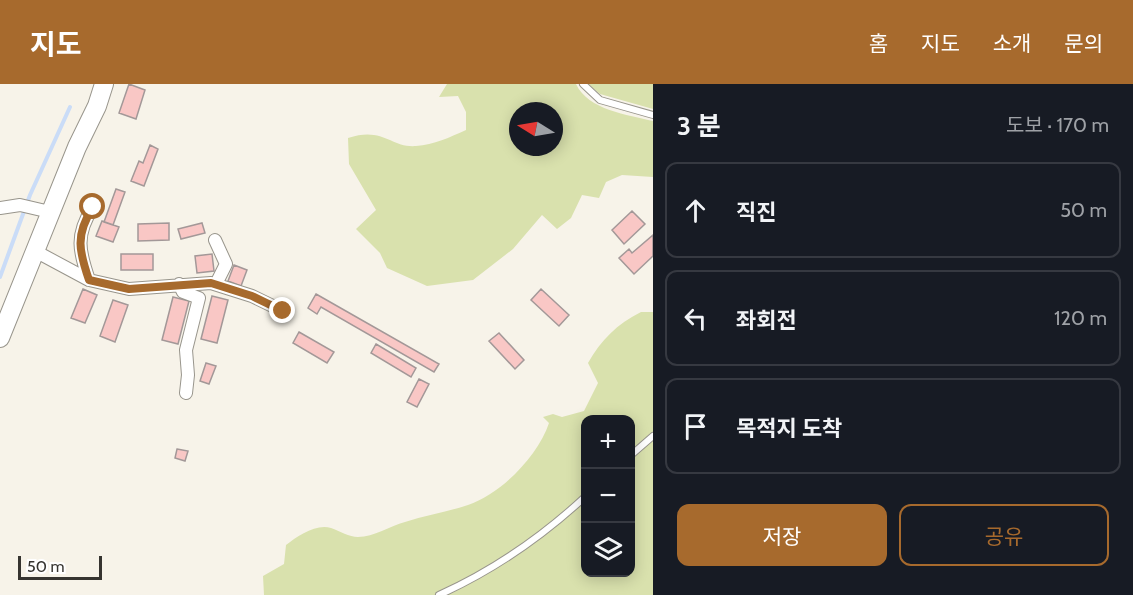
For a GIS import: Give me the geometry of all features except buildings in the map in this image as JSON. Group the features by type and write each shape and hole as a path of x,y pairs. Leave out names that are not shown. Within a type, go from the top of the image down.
{"main road":[{"path":"0,338 50,212 97,106 104,84"}],"street":[{"path":"0,208 20,205 50,212"},
{"path":"89,280 82,258 80,234 93,207"},
{"path":"215,240 226,264 216,284"},
{"path":"35,251 89,280 129,289 178,284 216,284 252,296 283,311"},
{"path":"178,284 183,292 200,298 186,350 188,375 186,393"}],"lane":[{"path":"583,84 600,100 653,115"},
{"path":"635,452 653,436"},
{"path":"439,595 465,583 561,518 581,500"}],"green space":[{"path":"447,84 576,84 582,93 599,106 621,114 653,121 653,177 622,175 606,182 599,198 582,195 571,218 557,229 542,215 513,249 473,280 427,286 387,268 380,253 356,229 376,210 349,164 348,138 370,134 407,146 416,146 448,138 466,130 466,112 458,96 439,97"},
{"path":"588,84 653,84 653,109 600,94"},
{"path":"641,312 653,312 653,595 264,595 263,576 284,564 286,545 307,531 325,527 351,536 364,537 399,524 468,505 481,500 505,483 527,461 544,436 549,423 543,417 553,414 562,417 584,411 598,383 588,363 610,333"}],"waterway":[{"path":"0,277 30,195 70,107"}],"route":[{"path":"93,207 85,219 80,234 82,258 89,280 129,289 197,282 211,283 252,296 283,311"}]}
